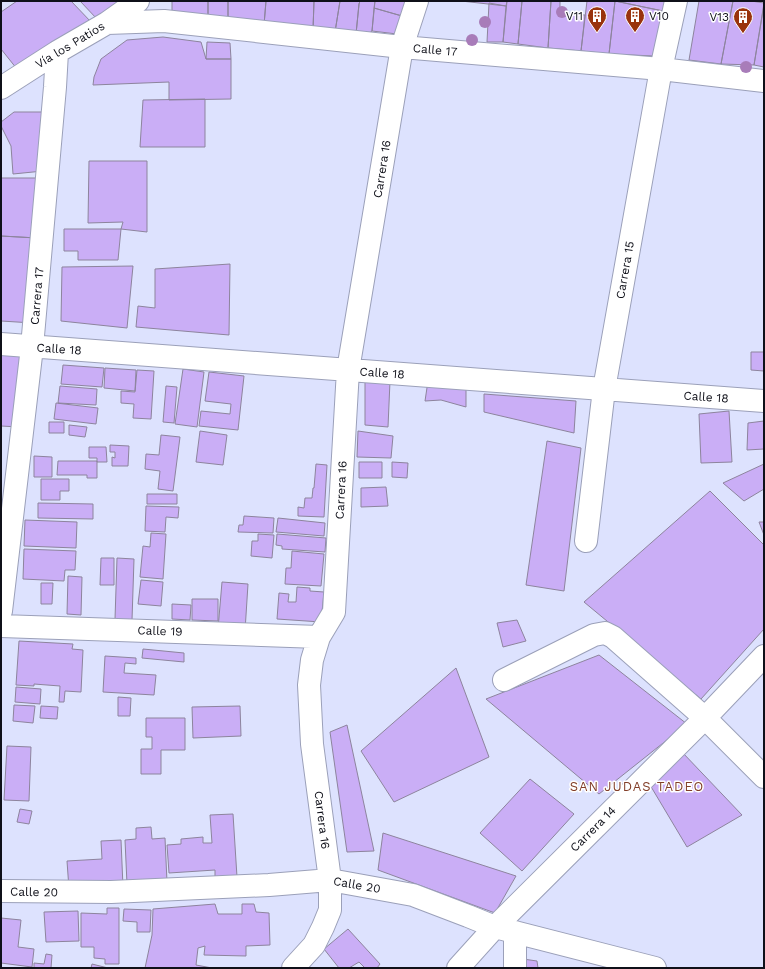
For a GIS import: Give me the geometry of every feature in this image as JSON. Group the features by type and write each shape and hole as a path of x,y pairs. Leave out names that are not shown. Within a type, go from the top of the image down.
{"street":[{"name":"Vía los Patios","path":"1,88 106,23 138,1"},
{"name":"Carrera 16","path":"293,968 314,945 330,910 330,880 312,744 309,684 312,660 319,637 334,612 348,370 402,47 417,1"},
{"name":"Carrera 15","path":"586,541 604,389 661,69 676,1"},
{"name":"Calle 17","path":"106,23 164,21 402,47 661,69 764,81"},
{"name":"Carrera 17","path":"1,611 32,347 57,52"},
{"name":"Calle 18","path":"1,344 764,401"},
{"name":"Calle 19","path":"1,626 319,637"},
{"path":"504,680 594,635 605,633 613,637 705,718 764,777"},
{"name":"Carrera 14","path":"458,968 505,930 764,656"},
{"name":"Calle 20","path":"1,891 111,892 268,885 330,880 413,895 505,930 655,968"},
{"path":"505,930 515,968"}],"building":[{"path":"17,1 71,1 92,23 17,69 1,49 1,12"},
{"path":"80,1 122,1 97,19"},
{"path":"172,1 208,1 208,20 172,11"},
{"path":"208,1 228,1 228,21 208,20"},
{"path":"228,1 266,1 264,25 228,21"},
{"path":"266,1 314,1 313,30 264,25"},
{"path":"314,1 340,1 335,32 313,30"},
{"path":"340,1 360,1 356,34 335,32"},
{"path":"360,1 375,1 372,31 367,35 356,34"},
{"path":"375,1 407,1 402,16 374,8"},
{"path":"461,1 507,1 506,6"},
{"path":"507,1 522,1 518,44 503,42"},
{"path":"522,1 551,1 548,48 518,44"},
{"path":"551,1 560,1 560,14 585,15 581,51 548,48"},
{"name":"V11","path":"587,1 615,1 609,54 581,51"},
{"path":"615,1 666,1 663,11"},
{"name":"V10","path":"615,1 663,11 654,56 609,54"},
{"path":"699,1 733,1 721,64 689,60"},
{"name":"V13","path":"733,1 764,3 754,65 721,64"},
{"path":"489,3 506,6 503,42 487,42"},
{"path":"764,5 764,67 754,65"},
{"path":"374,8 402,16 397,34 372,31"},
{"path":"163,37 201,42 206,59 231,59 231,99 169,100 169,82 93,85 94,77 101,59 127,40"},
{"path":"207,42 230,43 231,59 206,59"},
{"path":"205,99 205,147 140,147 143,100"},
{"path":"14,112 43,112 43,171 13,174 11,146 1,126 1,122"},
{"path":"89,161 147,161 147,232 121,229 123,222 88,223"},
{"path":"1,178 42,178 37,238 1,236"},
{"path":"64,229 121,229 118,260 78,260 78,251 64,251"},
{"path":"1,236 37,238 33,323 1,321"},
{"path":"230,264 229,335 136,327 138,306 155,308 155,269"},
{"path":"133,266 127,328 61,321 62,267"},
{"path":"1,350 24,352 19,427 1,426"},
{"path":"751,352 764,352 764,371 751,370"},
{"path":"63,365 104,368 102,387 61,384"},
{"path":"105,368 136,370 135,391 104,388"},
{"path":"183,369 204,372 197,427 175,424"},
{"path":"137,370 154,371 151,419 133,418 134,404 121,403 121,391 135,392"},
{"path":"209,372 244,376 238,430 199,426 201,411 230,414 231,404 205,401"},
{"path":"365,378 390,381 388,427 365,425"},
{"path":"428,381 466,386 466,407 441,400 425,401"},
{"path":"60,386 97,389 96,405 58,403"},
{"path":"166,386 177,387 174,423 163,422"},
{"path":"484,394 576,401 574,433 484,412"},
{"path":"56,403 98,408 96,424 54,419"},
{"path":"729,411 732,462 701,463 699,414"},
{"path":"764,421 764,449 747,450 748,423"},
{"path":"49,422 64,422 64,433 49,433"},
{"path":"69,425 87,427 85,437 69,435"},
{"path":"200,431 227,435 223,465 196,462"},
{"path":"358,431 393,436 391,458 357,457"},
{"path":"161,435 180,437 173,491 158,489 160,471 145,469 146,454 159,455"},
{"path":"547,441 581,448 564,591 526,585"},
{"path":"110,445 129,446 128,466 112,466 112,457 115,458 115,452 110,452"},
{"path":"89,447 106,447 107,462 97,462 97,458 89,458"},
{"path":"34,456 52,457 52,477 34,477"},
{"path":"58,461 97,461 97,478 87,478 87,475 57,475"},
{"path":"359,462 382,462 382,478 359,478"},
{"path":"392,462 408,463 407,478 392,477"},
{"path":"316,464 327,465 324,517 298,516 298,507 304,508 305,498 312,498"},
{"path":"764,464 764,489 744,501 723,483"},
{"path":"41,479 69,479 69,491 60,491 60,500 41,500"},
{"path":"386,487 388,506 361,507 361,488"},
{"path":"710,491 764,545 764,629 701,699 584,602"},
{"path":"147,494 177,494 177,504 147,504"},
{"path":"38,503 93,504 93,519 38,518"},
{"path":"146,506 179,507 178,518 166,517 165,532 145,531"},
{"path":"244,516 274,518 273,533 238,532 239,525 243,525"},
{"path":"278,518 325,523 324,536 276,532"},
{"path":"25,520 77,522 76,548 24,546"},
{"path":"759,522 764,522 764,535"},
{"path":"151,533 166,534 163,579 140,577 143,546 150,547"},
{"path":"258,534 274,535 272,558 251,556 252,541 258,541"},
{"path":"277,534 326,538 325,552 282,549 282,546 276,545"},
{"path":"24,549 76,551 75,570 65,570 64,581 23,579"},
{"path":"292,551 324,554 321,586 285,584 286,568 291,568"},
{"path":"101,558 114,558 114,585 100,585"},
{"path":"117,558 134,559 132,620 115,619"},
{"path":"68,576 82,577 81,615 67,614"},
{"path":"141,580 163,582 161,606 138,604"},
{"path":"222,582 248,584 245,631 218,629"},
{"path":"41,583 53,583 52,604 41,604"},
{"path":"297,587 310,588 310,591 324,592 321,622 277,619 279,593 289,594 288,602 296,602"},
{"path":"192,599 218,599 218,621 192,620"},
{"path":"172,604 191,605 190,620 172,619"},
{"path":"517,620 526,641 503,647 497,623"},
{"path":"19,641 73,644 72,649 83,650 81,692 65,691 64,702 59,702 60,686 34,684 34,686 16,685"},
{"path":"143,649 184,653 184,662 142,658"},
{"path":"599,655 687,724 599,794 486,699"},
{"path":"105,656 136,658 136,664 125,663 124,673 156,675 154,695 103,692"},
{"path":"456,668 489,757 394,802 361,751"},
{"path":"16,687 41,689 40,704 15,702"},
{"path":"118,697 131,698 130,716 118,716"},
{"path":"14,705 35,706 33,723 13,721"},
{"path":"41,706 58,707 57,719 40,718"},
{"path":"240,706 241,736 193,738 192,707"},
{"path":"146,718 185,718 185,750 161,750 161,774 141,774 141,749 152,749 152,737 146,737"},
{"path":"347,725 374,851 347,852 330,732"},
{"path":"7,746 31,747 29,801 4,800"},
{"path":"682,752 742,815 687,847 650,785"},
{"path":"530,779 574,814 522,871 480,833"},
{"path":"20,809 32,811 29,824 17,822"},
{"path":"233,814 237,877 215,878 215,870 169,873 167,845 181,844 181,839 203,837 203,843 212,843 210,815"},
{"path":"151,827 152,839 165,838 167,882 127,884 125,840 136,839 136,828"},
{"path":"383,833 516,876 495,913 378,870"},
{"path":"121,840 123,887 69,889 67,861 102,859 101,841"},
{"path":"215,904 218,914 242,914 242,904 254,904 256,912 269,913 270,945 246,946 246,956 204,955 205,946 198,948 196,965 212,968 145,968 152,935 153,909"},
{"path":"107,908 119,908 119,964 105,964 105,959 94,958 94,947 81,947 81,913 107,914"},
{"path":"124,909 151,910 150,932 137,932 137,922 123,921"},
{"path":"78,911 79,941 46,942 44,912"},
{"path":"1,918 21,920 18,947 34,949 32,967 1,963"},
{"path":"348,929 380,964 377,968 365,968 359,962 349,968 339,968 324,949"},
{"path":"46,954 52,955 51,968 34,968 34,963 44,964"},
{"path":"523,959 537,961 538,968 523,968"},
{"path":"92,964 108,968 91,968"}],"place":[{"name":"V11","path":"597,33"},
{"name":"V10","path":"635,33"},
{"name":"V13","path":"743,34"}],"district":[{"name":"SAN JUDAS TADEO","path":"637,786"}]}
